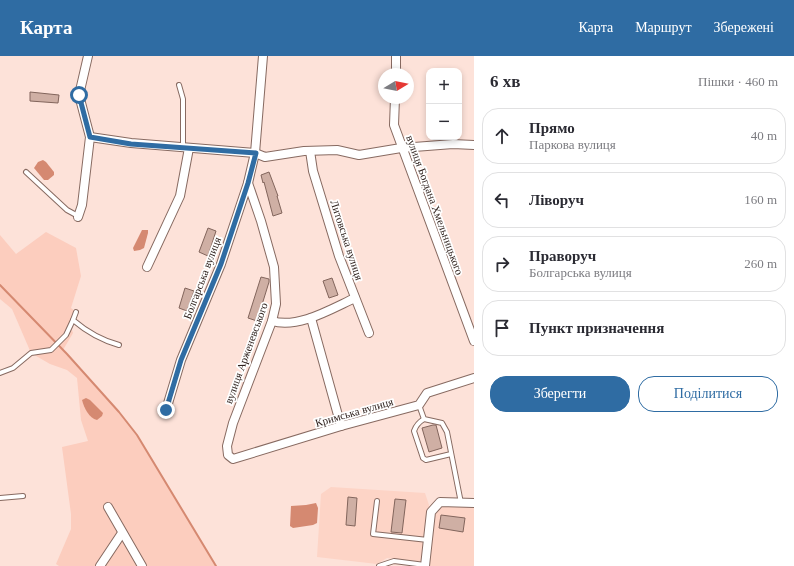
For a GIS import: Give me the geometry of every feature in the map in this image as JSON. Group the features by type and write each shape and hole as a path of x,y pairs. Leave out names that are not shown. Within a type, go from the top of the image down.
{"street":[{"path":"78,216 82,205 90,137 79,95 88,56"},
{"name":"Болгарська вулиця","path":"166,410 181,360 221,264 248,183 256,153 263,56"},
{"path":"396,56 396,68"},
{"name":"вулиця Богдана Хмельницького","path":"395,104 394,124 401,148 474,341"},
{"path":"90,137 131,144 256,153 265,157 310,151 337,150 359,155 401,148 474,144"},
{"path":"147,267 180,196 186,148"},
{"name":"Литовська вулиця","path":"310,151 313,171 339,256 369,333"},
{"name":"вулиця Арженевського","path":"233,459 228,455 227,446 233,423 272,321 276,304 274,267 248,183"},
{"path":"272,321 280,324 311,318 355,298"},
{"path":"311,318 341,426"},
{"path":"419,405 426,393 474,378"},
{"name":"Кримська вулиця","path":"233,459 341,426 419,405"},
{"path":"425,566 431,512 440,502 474,503"},
{"path":"108,507 142,566"},
{"path":"100,566 122,533"}],"lane":[{"path":"179,85 183,99 186,148"},
{"path":"26,172 67,210 78,216"},
{"path":"0,373 13,368 31,353 51,350 66,335 76,312"},
{"path":"73,320 92,334 105,341 118,345"},
{"path":"419,405 424,419"},
{"path":"424,419 442,423 446,432 461,503"},
{"path":"424,419 416,426 414,431 423,458 426,460 451,454"},
{"path":"0,498 23,496"},
{"path":"377,501 373,534 428,540"},
{"path":"379,566 394,562 425,566"}],"shaded area":[{"path":"43,160 54,172 54,175 48,180 44,180 34,168 38,162"},
{"path":"142,230 148,230 144,248 134,251 133,248"},
{"path":"46,232 76,248 81,276 71,308 76,312 71,327 73,333 63,350 119,412 137,435 216,566 59,566 56,564 71,529 71,514 62,447 88,441 81,420 77,378 67,370 50,364 31,353 12,309 0,299 0,235 16,254"},
{"path":"86,398 103,413 97,420 89,415 86,409 82,400"},
{"path":"331,487 425,493 431,511 440,502 474,503 474,566 425,566 425,562 387,558 377,564 317,557 321,494"},
{"path":"316,503 318,508 317,523 293,528 290,526 291,506"}],"building":[{"path":"30,92 59,95 58,103 30,101"},
{"path":"269,172 278,196 282,213 273,216 261,175"},
{"path":"208,228 216,231 208,256 199,252"},
{"path":"261,277 269,279 269,282 257,321 248,318"},
{"path":"332,278 338,295 329,298 323,281"},
{"path":"185,288 194,291 187,311 179,308"},
{"path":"436,425 442,448 429,452 422,428"},
{"path":"348,497 357,498 355,526 346,525"},
{"path":"395,499 406,500 402,533 391,532"},
{"path":"441,515 465,518 463,532 439,528"}],"waterway":[{"path":"0,285 67,354 119,412 137,435 216,566"}],"route":[{"path":"79,95 90,137 131,144 256,153 248,183 221,264 181,360 166,410"}]}
